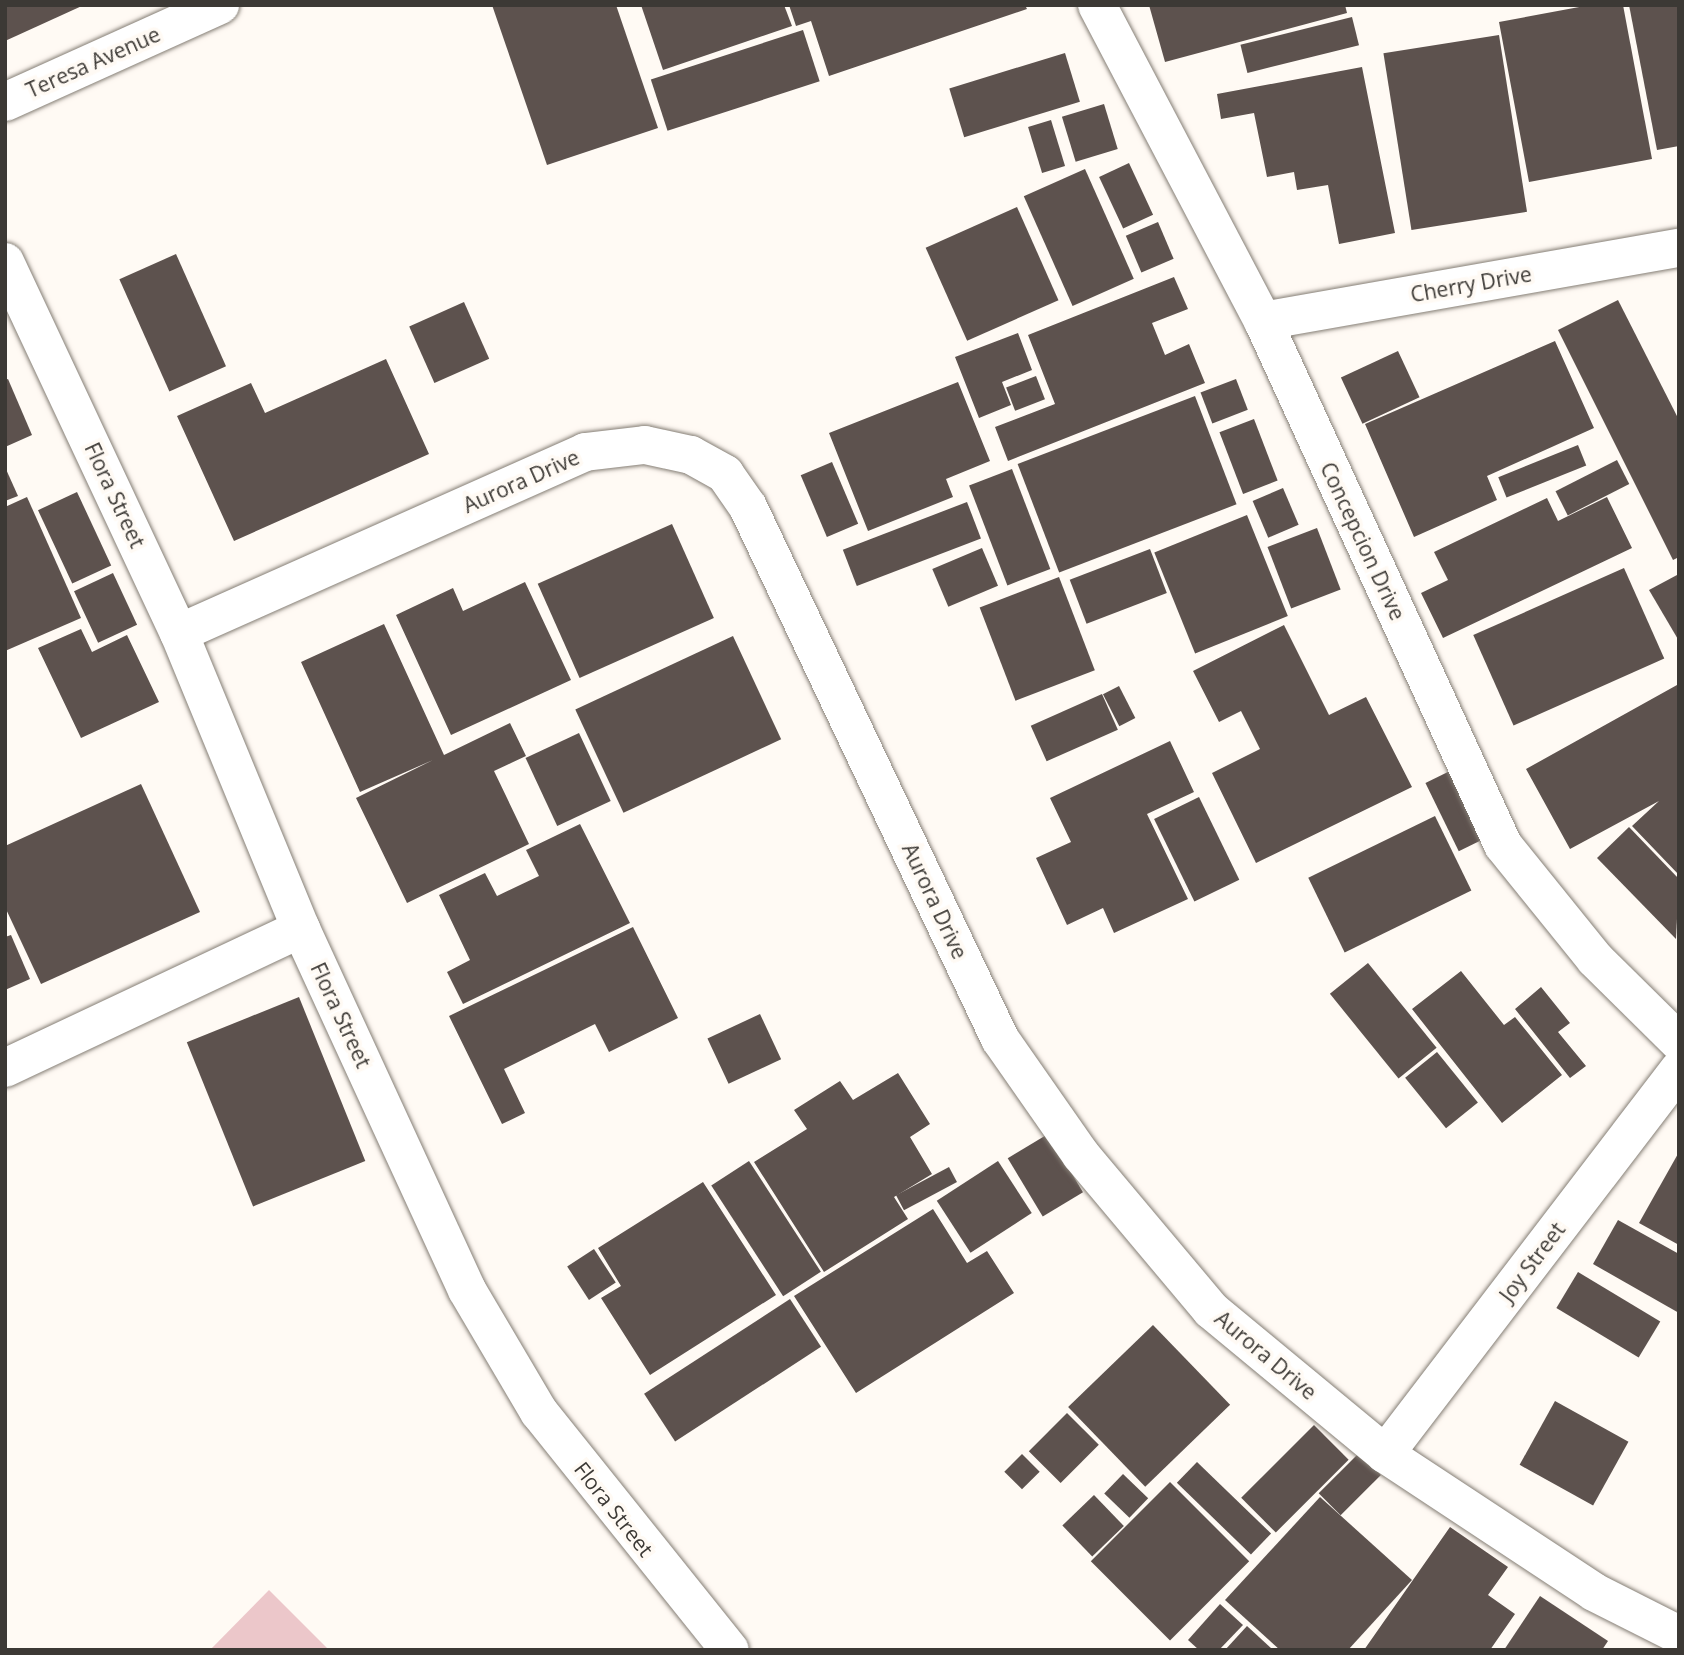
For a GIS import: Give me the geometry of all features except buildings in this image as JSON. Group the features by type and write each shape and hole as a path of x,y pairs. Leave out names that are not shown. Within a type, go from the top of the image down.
{"street":[{"name":"Teresa Avenue","path":"5,102 220,5"},
{"name":"Concepcion Drive","path":"1097,5 1263,321 1503,845 1595,959 1679,1042"},
{"name":"Cherry Drive","path":"1263,321 1679,248"},
{"name":"Flora Street","path":"5,262 179,633 302,929 467,1290 539,1412 730,1650"},
{"name":"Aurora Drive","path":"179,633 585,452 645,445 691,455 725,474 748,507 1000,1039 1081,1156 1211,1310 1385,1454 1594,1592 1679,1635"},
{"path":"5,1068 302,929"},
{"name":"Joy Street","path":"1385,1454 1679,1069"}],"shaded area":[{"path":"269,1590 329,1650 210,1650"}]}
